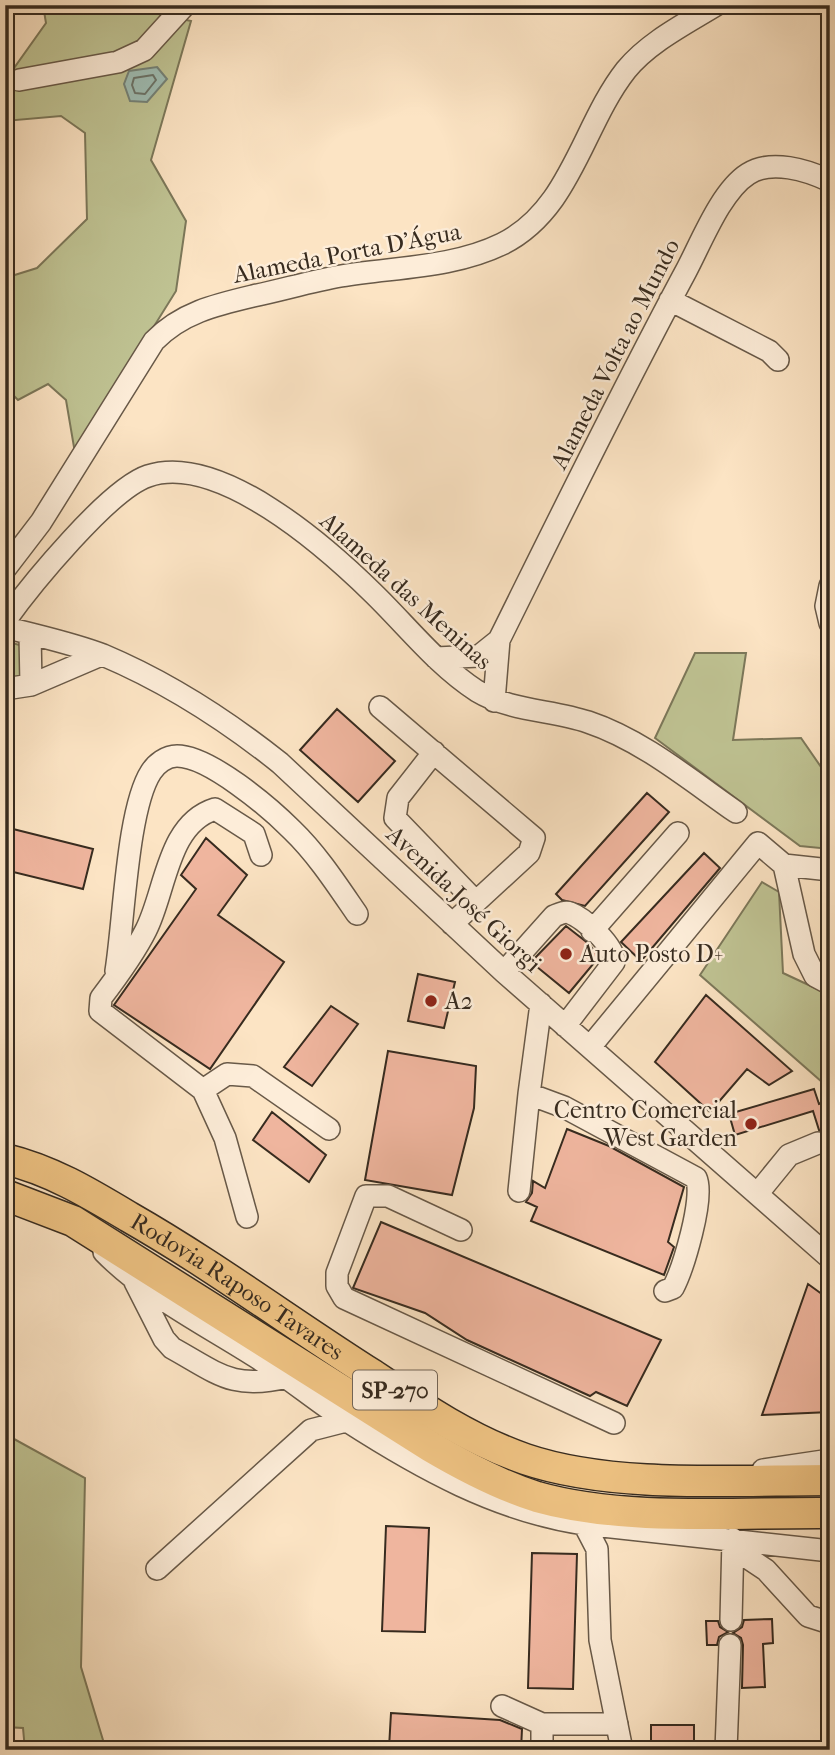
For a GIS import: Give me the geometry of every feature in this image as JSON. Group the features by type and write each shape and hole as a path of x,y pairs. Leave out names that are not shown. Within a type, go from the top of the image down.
{"highway":[{"name":"Rodovia Raposo Tavares","path":"5,1159 67,1181 184,1249 262,1304 435,1416 479,1439 525,1458 564,1469 619,1478 830,1480"},
{"name":"Rodovia Raposo Tavares","path":"5,1195 73,1220 431,1447 492,1481 538,1497 586,1508 634,1512 830,1513"}],"street":[{"path":"19,80 118,62 144,50 185,5"},
{"name":"Alameda Porta D'Água","path":"5,569 41,522 153,341 168,327 182,318 218,304 338,276 474,257 505,243 532,224 554,198 571,170 602,106 638,57 716,5"},
{"name":"Alameda Volta ao Mundo","path":"494,701 499,640 670,300 732,188 749,173 761,169 791,168 830,181"},
{"path":"670,300 769,351 778,360"},
{"name":"Alameda das Meninas","path":"5,621 53,561 128,485 149,476 176,471 199,474 261,503 353,574 455,676 494,701 587,722 615,733 736,812"},
{"path":"830,586 825,606 830,624"},
{"name":"Avenida José Giorgi","path":"5,627 101,655 162,684 243,733 280,764 504,972 830,1258"},
{"path":"30,634 31,685"},
{"path":"436,658 454,660 479,656 499,640"},
{"path":"5,689 31,685 101,655"},
{"path":"380,707 534,838 529,853 452,924"},
{"path":"434,752 398,798 395,818 476,902"},
{"path":"115,980 136,813 151,772 164,759 177,756 196,761 260,802 293,830 357,914"},
{"path":"247,1217 225,1138 202,1090 104,1016 99,1006 101,998 146,931 160,900 174,851 191,822 215,809 254,834 261,855"},
{"path":"592,931 678,833"},
{"path":"590,1047 758,843 784,865 830,870"},
{"path":"784,865 804,954 815,976 830,984"},
{"path":"504,972 554,916 571,914 592,931 612,949 614,962 565,1026"},
{"path":"519,1191 541,1004"},
{"path":"202,1090 227,1074 253,1076 329,1129"},
{"path":"529,1094 564,1107 696,1178 699,1192 681,1270 673,1288 665,1291"},
{"path":"758,1193 789,1155 818,1143"},
{"path":"461,1230 388,1196 366,1196 337,1273 337,1286 344,1298 614,1423"},
{"path":"73,1220 129,1275 287,1377 346,1421 477,1493 552,1520 733,1543 830,1551"},
{"path":"129,1275 172,1348 239,1382 255,1384 287,1377"},
{"path":"310,1394 311,1430"},
{"path":"157,1569 311,1430 346,1421"},
{"path":"712,1479 830,1460"},
{"path":"584,1524 597,1549 600,1640 622,1750"},
{"path":"597,1549 618,1528"},
{"path":"733,1543 766,1570 799,1609 808,1616 830,1623"},
{"path":"731,1620 733,1543"},
{"path":"732,1594 800,1550"},
{"path":"799,1609 830,1611"},
{"path":"726,1750 730,1645"},
{"path":"502,1706 542,1724 617,1724"},
{"path":"542,1724 542,1750"}],"green space":[{"path":"43,5 117,5 191,21 151,160 186,221 176,291 75,453 66,400 48,384 18,400 5,387 5,278 37,268 87,219 85,133 61,116 5,121 5,76 9,75 46,23"},
{"path":"5,641 23,646 20,679 5,681"},
{"path":"695,653 746,653 733,740 801,738 830,780 830,849 800,846 655,738"},
{"path":"762,882 779,892 783,973 830,995 830,1089 700,975"},
{"path":"5,1434 85,1478 81,1667 106,1750 25,1750 23,1728 5,1727"}],"water":[{"path":"157,67 167,79 147,102 130,101 124,84 129,71"}],"building":[{"path":"337,709 395,761 358,802 300,750"},
{"path":"647,793 669,812 585,906 562,900 556,894"},
{"path":"5,827 93,849 83,889 5,870"},
{"path":"206,838 247,875 218,915 284,962 210,1069 114,1005 196,889 181,875"},
{"path":"704,853 720,868 641,961 621,942"},
{"name":"Auto Posto D+","path":"566,926 589,944 599,957 569,993 531,962"},
{"name":"A2","path":"418,974 455,982 444,1028 408,1021"},
{"path":"706,995 792,1071 769,1085 747,1069 710,1112 655,1062"},
{"path":"331,1006 358,1024 312,1086 284,1067"},
{"path":"388,1051 476,1066 474,1108 452,1195 365,1180"},
{"name":"Centro Comercial West Garden","path":"814,1089 819,1104 830,1100 830,1137 819,1130 813,1111 735,1135 729,1114"},
{"path":"272,1112 326,1155 309,1182 253,1140"},
{"path":"567,1129 609,1146 684,1187 668,1242 674,1247 664,1275 531,1221 537,1207 526,1202 532,1193 533,1181 545,1188"},
{"path":"381,1222 661,1340 627,1406 596,1392 590,1396 467,1340 425,1313 353,1288"},
{"path":"808,1284 830,1300 830,1412 762,1415"},
{"path":"386,1526 429,1528 425,1632 382,1631"},
{"path":"532,1553 577,1554 573,1689 528,1688"},
{"path":"772,1619 773,1643 763,1644 765,1687 742,1688 743,1645 741,1638 733,1633 742,1627 744,1620"},
{"path":"706,1621 718,1621 720,1627 728,1632 719,1637 717,1645 707,1645"},
{"path":"391,1713 500,1720 522,1729 521,1750 389,1748"},
{"path":"651,1725 694,1725 694,1750 651,1750"}],"place":[{"name":"Auto Posto D+","path":"566,954"},
{"name":"A2","path":"431,1001"},
{"name":"Centro Comercial West Garden","path":"751,1124"}]}
